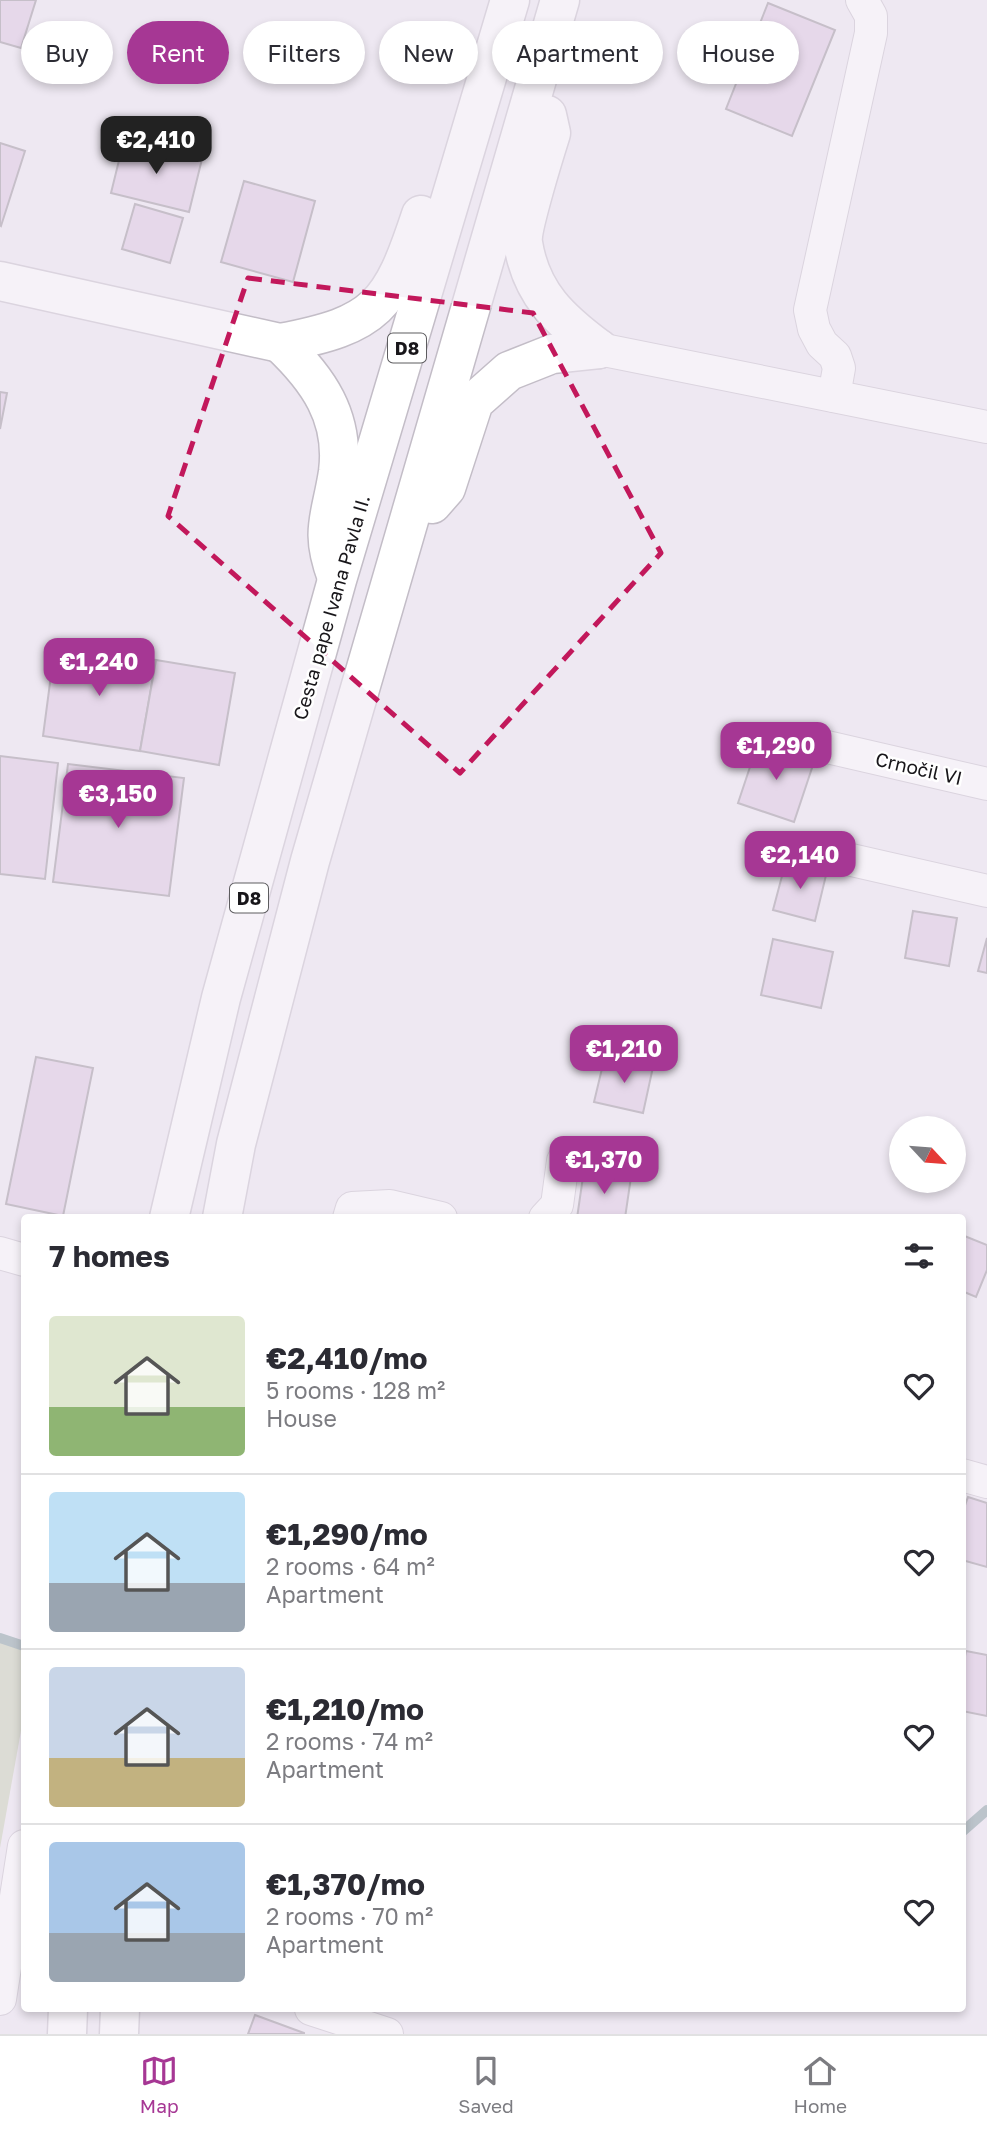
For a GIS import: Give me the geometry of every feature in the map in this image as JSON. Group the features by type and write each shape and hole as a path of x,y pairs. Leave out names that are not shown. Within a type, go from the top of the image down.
{"main road":[{"name":"Cesta pape Ivana Pavla II.","path":"170,1214 220,998 337,580 510,0"},
{"name":"D8","path":"554,21 560,0"},
{"name":"D8","path":"223,1214 236,1144 310,861 538,84"},
{"path":"540,84 551,133 522,241 539,292 561,320 599,349"},
{"path":"0,281 280,343 321,335 368,315 387,295 405,264 445,145 477,116"},
{"path":"280,343 310,372 332,413 339,442 338,471 326,526 327,551 337,580"},
{"path":"405,534 446,488 474,402 509,371 552,354 599,349"},
{"path":"67,2034 68,2012"},
{"path":"119,2034 120,2012"}],"street":[{"path":"834,396 839,368 835,356 822,344 814,329 810,310 871,33 871,16 862,0"},
{"path":"599,349 987,427"},
{"name":"Crnočil VI","path":"810,743 987,784"},
{"path":"799,848 987,891"},
{"path":"549,1214 557,1205 563,1161"},
{"path":"350,1214 352,1208 390,1206 424,1214"},
{"path":"0,1253 21,1259"},
{"path":"966,1476 987,1482"},
{"path":"0,1999 21,1865"},
{"path":"320,2012 387,2034"}],"highlighted area":[{"path":"248,278 533,313 661,553 460,773 168,516"}],"green space":[{"path":"0,1640 21,1645 21,1731 0,1848"}],"building":[{"path":"0,0 36,0 29,21 21,21 21,48 0,42"},
{"path":"768,3 835,30 792,136 726,109 736,84 799,84 799,21 761,21"},
{"path":"124,140 202,159 189,212 111,193"},
{"path":"0,143 25,151 1,226 0,225"},
{"path":"244,181 315,201 293,282 221,262"},
{"path":"135,204 183,218 170,263 122,249"},
{"path":"0,392 7,393 0,429"},
{"path":"55,645 156,660 140,751 43,736"},
{"path":"156,660 235,673 219,765 140,751"},
{"path":"758,743 814,762 794,822 738,803"},
{"path":"0,756 58,763 45,879 0,874"},
{"path":"68,764 184,778 169,896 53,882"},
{"path":"786,861 827,871 815,921 773,910"},
{"path":"913,911 957,918 949,966 905,958"},
{"path":"987,938 987,973 978,971"},
{"path":"773,939 833,952 821,1008 761,995"},
{"path":"605,1056 653,1067 643,1113 594,1102"},
{"path":"36,1057 93,1068 63,1214 6,1204"},
{"path":"584,1170 631,1177 626,1214 578,1214"},
{"path":"966,1237 987,1245 987,1270 976,1297 966,1293"},
{"path":"968,1497 987,1503 987,1567 966,1561"},
{"path":"966,1651 987,1655 987,1716 966,1712"},
{"path":"255,2015 304,2033 304,2034 248,2034"}],"waterway":[{"path":"0,1638 21,1645"},
{"path":"966,1828 987,1810"}]}
